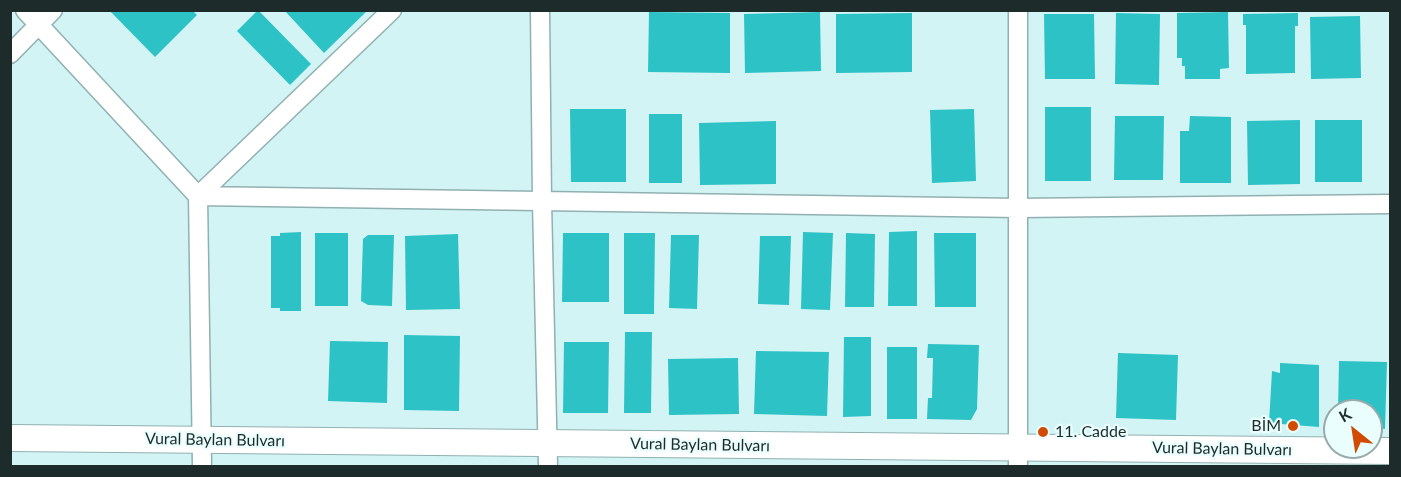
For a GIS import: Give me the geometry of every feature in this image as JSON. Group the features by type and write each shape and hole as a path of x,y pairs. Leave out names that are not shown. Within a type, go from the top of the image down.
{"main road":[{"name":"Vural Baylan Bulvarı","path":"10,438 201,440 547,455 1264,458 1390,451"}],"street":[{"path":"25,10 198,196 202,466"},
{"path":"10,54 53,10"},
{"path":"198,196 392,10"},
{"path":"540,10 547,455"},
{"path":"1018,10 1018,457"},
{"path":"198,196 1018,208 1390,204"}],"building":[{"path":"109,10 192,10 197,15 155,57"},
{"path":"258,10 311,64 290,85 237,31"},
{"path":"284,10 368,10 324,53"},
{"path":"649,12 730,13 730,73 648,72"},
{"path":"820,12 821,71 745,73 744,14"},
{"path":"1228,12 1229,68 1220,69 1220,79 1185,79 1185,66 1182,66 1182,58 1177,58 1177,13"},
{"path":"912,13 912,72 836,73 836,14"},
{"path":"1116,13 1160,14 1159,85 1115,84"},
{"path":"1298,13 1298,26 1295,26 1295,73 1246,74 1246,25 1243,25 1243,14"},
{"path":"1044,14 1094,14 1095,79 1045,79"},
{"path":"1360,16 1361,78 1311,79 1310,17"},
{"path":"1045,107 1091,107 1091,181 1045,181"},
{"path":"570,109 626,109 626,182 571,182"},
{"path":"974,109 976,181 932,183 930,110"},
{"path":"649,114 682,114 682,183 649,183"},
{"path":"1115,116 1164,116 1163,180 1114,180"},
{"path":"1190,116 1231,117 1231,183 1180,183 1180,131 1189,131"},
{"path":"1300,120 1300,184 1248,185 1247,121"},
{"path":"1315,120 1362,120 1362,182 1315,182"},
{"path":"776,121 776,184 700,185 699,123"},
{"path":"917,231 917,306 888,306 889,232"},
{"path":"301,232 301,311 280,311 280,308 271,308 271,236"},
{"path":"803,232 833,233 830,310 801,309"},
{"path":"315,233 348,233 348,306 315,306"},
{"path":"563,233 609,233 609,302 562,302"},
{"path":"624,233 655,233 654,314 624,314"},
{"path":"846,233 875,234 874,307 845,307"},
{"path":"934,233 976,233 976,307 935,307"},
{"path":"458,234 460,309 406,310 405,236"},
{"path":"368,235 394,235 392,306 368,305 361,301 363,239"},
{"path":"671,235 699,235 697,309 669,308"},
{"path":"760,236 791,236 789,305 758,304"},
{"path":"625,332 652,332 651,413 624,413"},
{"path":"404,335 460,336 459,411 404,410"},
{"path":"844,337 871,337 871,416 843,417"},
{"path":"330,341 388,342 387,403 328,401"},
{"path":"564,342 609,342 608,413 563,413"},
{"path":"928,344 979,345 977,409 971,420 927,419 928,398 932,398 933,358 927,358"},
{"path":"887,347 917,347 917,419 887,419"},
{"path":"756,351 829,352 827,416 754,414"},
{"path":"1118,353 1178,355 1176,420 1116,418"},
{"path":"738,358 739,414 669,415 668,359"},
{"path":"1339,361 1387,362 1385,429 1383,429 1383,399 1338,399"},
{"path":"1280,363 1319,365 1319,427 1269,423 1272,371 1280,373"}],"place":[{"name":"BİM","path":"1293,426"},
{"name":"11. Cadde","path":"1043,432"}]}
